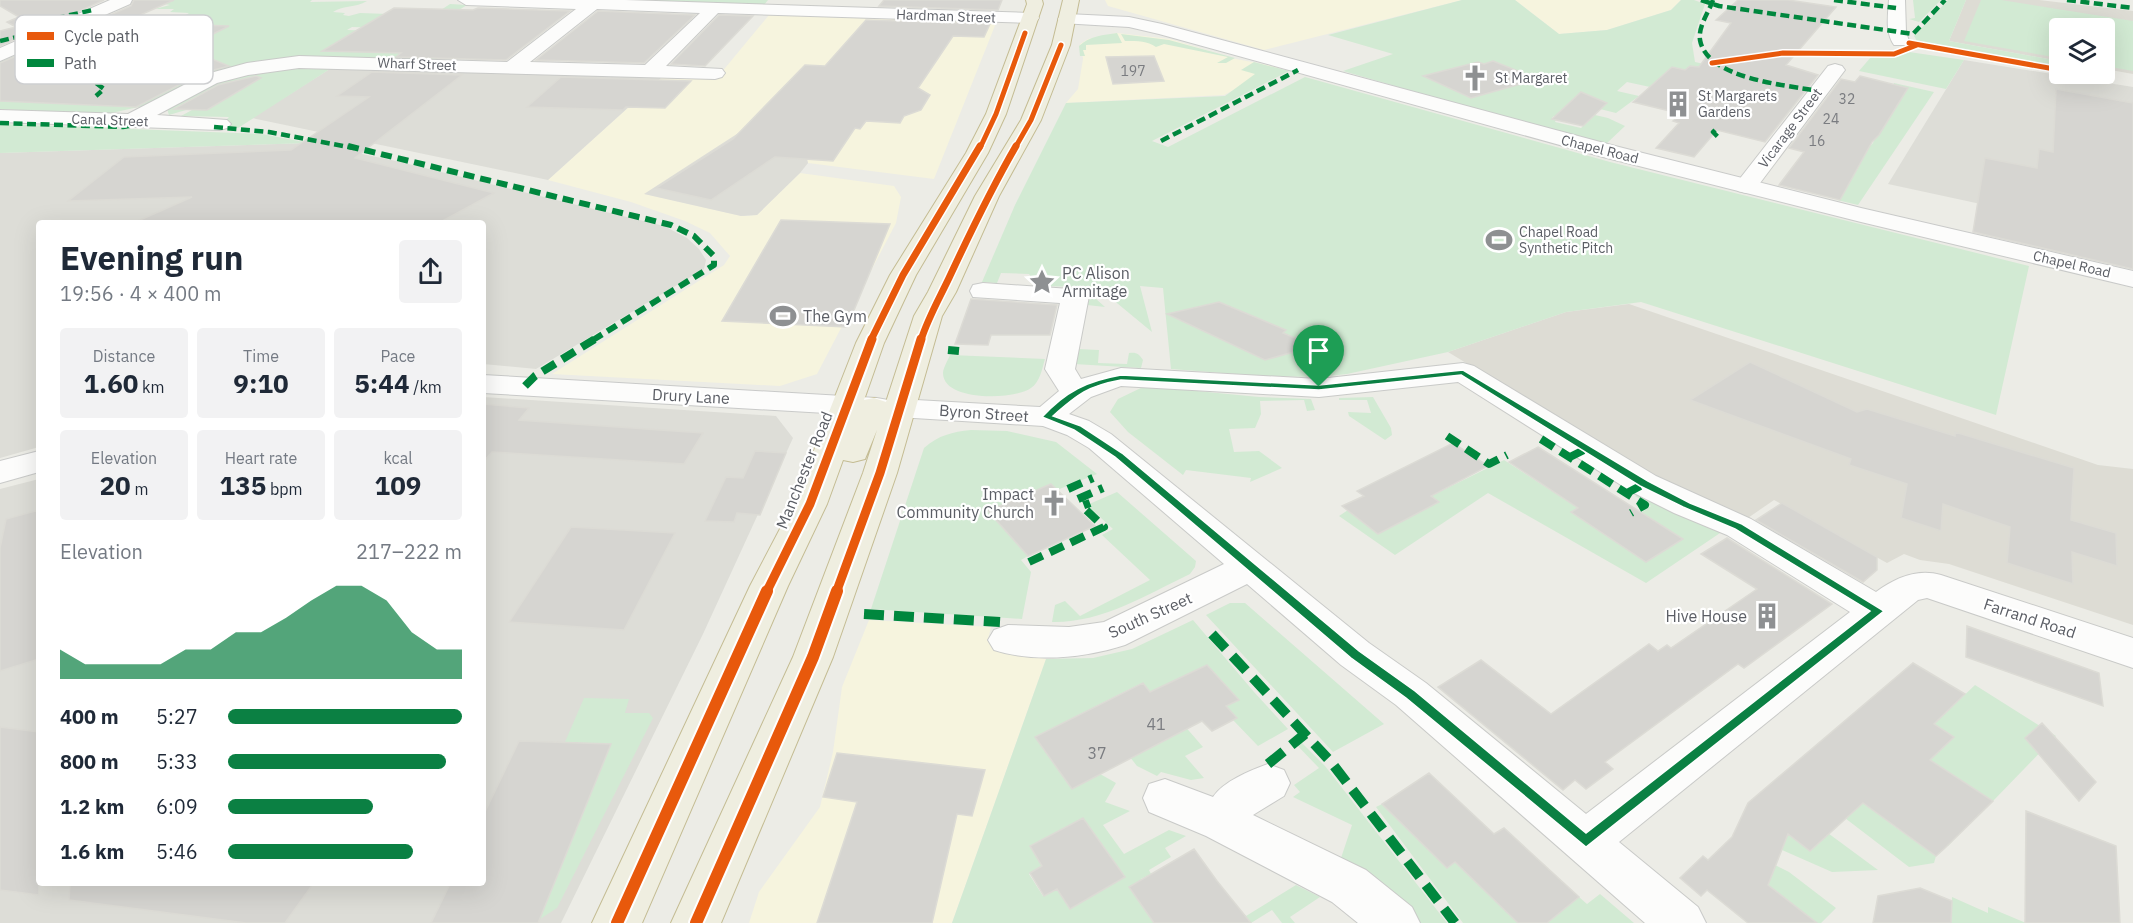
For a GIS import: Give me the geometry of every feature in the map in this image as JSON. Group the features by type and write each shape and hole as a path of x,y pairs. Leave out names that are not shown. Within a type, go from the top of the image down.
{"highway":[{"path":"871,406 904,328 928,316 942,292 987,196 1031,120 1053,68 1052,7"},
{"name":"Manchester Road","path":"696,923 813,657 880,473 871,406 870,343 903,275 977,153 1052,7"},
{"name":"Manchester Road","path":"617,923 769,586 810,504 871,406"}],"street":[{"path":"90,15 124,0"},
{"name":"Hardman Street","path":"466,0 595,2 714,8 1052,7"},
{"path":"1897,0 1897,32 1900,41"},
{"path":"1052,7 1090,1"},
{"path":"512,67 595,2"},
{"name":"Chapel Road","path":"1052,7 1162,29 1490,120 1746,186 2133,279"},
{"path":"650,71 714,8"},
{"path":"0,55 15,48"},
{"name":"Wharf Street","path":"213,79 280,63 332,61 715,73"},
{"name":"Vicarage Street","path":"1746,186 1834,70"},
{"name":"Wharf Street","path":"131,121 202,84"},
{"name":"Canal Street","path":"0,116 220,124"},
{"path":"983,291 1014,287 1075,296 1060,369 1061,404 1100,381 1121,377 1319,387 1463,372 1644,484 1686,505 1739,527 1878,611 1586,841"},
{"name":"Drury Lane","path":"486,384 871,406"},
{"name":"Byron Street","path":"871,406 1061,404 1078,428 1100,441 1355,654 1411,694 1682,923"},
{"path":"0,472 36,462"},
{"name":"South Street","path":"1008,640 1069,642 1111,635 1251,567"},
{"name":"Farrand Road","path":"1878,611 1906,589 1928,584 2133,653"},
{"path":"1222,822 1234,803 1269,783"},
{"path":"1165,798 1222,822 1349,886 1395,923"}],"shaded area":[{"path":"1105,0 1462,0 1264,50 1108,6"},
{"path":"1515,0 1681,0 1671,10 1607,30 1559,34"},
{"path":"1966,0 2039,0 2133,11 2133,74 2115,71 2115,18 2049,18 2049,59 1949,41"},
{"path":"769,15 996,23 934,179 808,163 807,159 645,194 742,216 757,215 800,173 894,186 901,197 896,223 817,374 780,386 552,374 724,265 730,256 710,233 685,221 631,202 548,180 662,77 716,79"},
{"path":"1117,33 1170,39 1236,59 1279,67 1224,95 1066,103 1078,89 1083,59 1080,44 1088,39"},
{"path":"1964,60 2049,74 2049,84 2114,84 2133,87 2133,237 1888,184"},
{"path":"333,67 662,77 548,180 252,118"},
{"path":"743,130 807,159 808,163 757,215 741,216 644,194"},
{"path":"309,143 396,161 664,226 687,238 699,249 706,260 704,269 536,369 486,364 486,220 36,220 36,448 0,458 0,153"},
{"path":"1629,304 2098,465 2133,469 2133,625 1949,564 1920,560 1904,554 1887,563 1774,500 1745,520 1679,492 1448,352 1566,312"},
{"path":"486,397 776,416 793,438 703,634 561,923 0,923 0,489 36,480 36,886 486,886"},
{"path":"869,620 991,627 988,639 996,651 1046,659 952,923 749,923 759,892 820,807 833,752 842,687"}],"green space":[{"path":"174,0 367,1 333,12 345,13 343,15 349,16 360,13 445,16 441,10 450,4 467,5 441,21 487,31 352,27 347,30 444,33 454,47 334,44 323,51 444,54 435,60 312,57 213,75 213,15 186,15 189,13 170,12 174,9 155,9 170,5 164,4"},
{"path":"627,0 768,0 764,5"},
{"path":"1462,0 1515,0 1559,34 1607,30 1671,10 1681,0 1694,0 1705,4 1692,43 1695,62 1713,66 1716,71 1691,66 1685,70 1672,67 1650,87 1627,82 1617,91 1639,96 1616,113 1576,103 1560,118 1554,116 1552,118 1556,120 1555,122 1581,128 1595,115 1625,126 1606,144 1509,119 1343,71 1393,54 1328,35"},
{"path":"1913,0 1941,0 1919,22 1909,19 1915,18"},
{"path":"1948,0 1966,0 1949,41 2049,59 2049,67 1935,48 1917,41 1914,36"},
{"path":"1981,0 2001,0 2114,18 2049,18 2049,56 1964,41"},
{"path":"2115,18 2133,21 2133,71 2115,68"},
{"path":"1117,33 1122,43 1086,45 1086,50 1083,50 1085,56 1080,56 1079,46 1087,40"},
{"path":"1121,34 1169,40 1235,58 1226,63 1217,63 1228,57 1164,44 1156,47 1142,42 1125,41"},
{"path":"1909,52 1964,60 1946,89 1859,71 1871,57"},
{"path":"15,56 15,83 0,77 0,62"},
{"name":"Chapel Road Synthetic Pitch","path":"1254,62 1289,71 1152,141 1168,147 1305,77 1610,162 2029,266 1996,415 1641,302 1566,312 1448,352 1347,374 1321,377 1262,376 1171,369 1163,288 1140,286 1152,332 1106,294 1095,298 1105,307 1087,305 1089,287 1037,286 1029,274 1001,273 997,283 982,282 1015,205 1066,103 1225,96 1255,74 1241,70"},
{"path":"287,67 333,67 238,128 218,128 229,117 181,116 192,110 207,110 252,83 235,82 186,110 169,115 167,109 206,88 229,79"},
{"path":"1894,83 1934,92 1858,205 1837,200 1844,188 1840,167 1857,170 1868,149 1855,143 1870,146 1873,143"},
{"path":"17,84 188,84 143,106 107,114 0,109 0,101 64,104"},
{"path":"0,124 262,134 309,143 0,153"},
{"path":"1078,349 1099,350 1098,363 1127,364 1129,353 1138,354 1143,360 1141,368 1074,364"},
{"path":"950,355 1045,359 1039,379 1031,388 1010,395 981,396 954,389 946,382 943,371"},
{"path":"1145,386 1259,397 1311,399 1315,410 1307,411 1304,400 1260,401 1261,414 1255,428 1229,429 1234,452 1259,451 1282,468 1250,482 1251,478 1186,470 1183,475 1128,432 1110,412 1118,399"},
{"path":"1373,397 1391,428 1392,435 1385,440 1349,416 1348,412 1371,413 1367,400 1339,400 1339,398"},
{"path":"971,430 1007,431 1056,442 1097,474 1057,490 1051,484 988,511 1028,556 1021,560 1031,572 1022,619 871,609 924,448 946,435"},
{"path":"1504,460 1578,508 1571,512 1646,562 1641,513 1651,506 1635,496 1646,490 1726,529 1646,583 1488,493 1395,555 1339,516 1348,510 1439,502 1431,496"},
{"path":"1117,492 1196,561 1195,567 1190,574 1106,613 1070,621 1052,622 1055,605 1065,601 1080,616 1150,580 1102,535 1113,529 1087,505"},
{"path":"1230,603 1245,603 1384,724 1333,752 1206,615"},
{"path":"1193,620 1288,729 1258,746 1233,720 1226,706 1238,699 1206,665 1182,677 1176,716 1203,747 1185,756 1204,778 1191,780 1161,772 1157,776 1137,766 1119,743 1113,745 1086,711 1035,737 1116,783 1105,802 1130,811 1103,825 1124,854 1169,830 1186,836 1165,848 1171,857 1149,870 1151,874 1141,879 1156,901 1144,908 1154,923 952,923 1046,659 1093,658 1132,649","holes":["1142,683 1173,719 1170,737 1147,750 1137,738 1123,744 1094,707","1083,818 1125,877 1070,908 1057,889 1043,896 1029,874 1042,866 1030,846"]},
{"path":"1975,685 2056,736 1993,801 1944,769 1964,829 1948,846 1902,813 1891,824 1936,856 1934,863 1909,867 1841,815 1954,737 1934,724"},
{"path":"584,698 629,699 625,713 649,713 653,718 557,908 540,919 611,744 565,742"},
{"path":"1296,737 1325,766 1447,923 1417,923 1340,861 1352,825 1293,797 1300,792 1294,785 1319,768 1292,740"},
{"path":"1382,804 1447,867 1455,862 1518,923 1463,923 1376,807"},
{"path":"1817,825 1878,870 1832,872 1782,850 1788,834 1810,850"},
{"path":"1767,861 1789,872 1836,908 1821,923 1806,923 1754,874"},
{"path":"1296,885 1320,897 1290,917 1295,923 1282,923 1272,910 1251,923 1225,923 1242,912 1246,916"},
{"path":"1600,894 1634,923 1547,923 1579,897 1587,904"},
{"path":"1952,897 1988,913 1988,907 2026,923 1951,923"}],"building":[{"path":"0,0 104,0 70,15 16,15 0,6"},
{"path":"134,0 174,0 140,15 110,15 131,6"},
{"path":"884,0 1002,0 998,10 879,6"},
{"path":"1738,0 1788,0 1836,7 1786,65 1818,75 1765,142 1717,130 1694,157 1656,148 1679,123 1673,121 1682,114 1633,102 1672,67 1685,70 1690,66 1699,67 1731,23 1716,20"},
{"path":"394,8 570,11 506,60 396,57 401,53 322,51"},
{"path":"598,11 695,15 644,63 536,60"},
{"path":"719,15 753,16 705,66 671,64"},
{"path":"15,19 15,26 7,22"},
{"path":"866,20 990,24 984,37 953,36 918,88 930,95 921,110 904,116 900,123 866,121 860,129 855,128 833,161 775,157 711,200 656,188 733,139 805,65 825,66"},
{"path":"213,26 229,26 213,34"},
{"path":"15,27 15,39 0,46 0,31"},
{"path":"15,56 15,84 181,84 136,107 0,101 0,63"},
{"path":"1154,56 1164,81 1113,84 1106,57"},
{"path":"213,59 229,66 213,70"},
{"name":"St Margaret","path":"1493,61 1538,79 1471,98 1423,76 1478,62 1484,64"},
{"path":"372,72 462,75 355,158 494,193 444,220 140,220 192,197 68,201 124,157 291,150 369,97 337,96"},
{"path":"256,76 261,78 207,110 174,109 218,85"},
{"path":"1860,76 1908,88 1879,135 1872,142 1840,200 1779,185 1804,152 1789,148 1841,79 1855,82"},
{"path":"561,77 691,81 665,108 626,107 623,110 527,107"},
{"path":"2056,89 2133,103 2133,269 1973,232 1985,158 2037,168 2039,149 2053,152"},
{"path":"1581,92 1607,103 1583,126 1552,119"},
{"path":"781,220 890,224 847,327 722,321"},
{"path":"971,299 1057,305 1050,335 991,335 988,345 955,344"},
{"path":"1219,302 1286,330 1283,333 1315,346 1265,360 1167,314"},
{"path":"1750,362 1857,412 1867,409 1955,436 1955,432 2074,468 2071,520 2116,533 2117,566 2072,552 2073,584 2007,563 2010,527 1943,504 1941,531 1901,518 1907,484 1849,465 1851,459 1690,400"},
{"path":"486,404 529,408 519,420 703,433 684,464 492,452 486,459"},
{"path":"1453,443 1488,466 1431,496 1439,502 1378,534 1342,506 1364,496 1357,491"},
{"path":"1538,447 1683,539 1646,562 1571,512 1578,508 1509,462"},
{"path":"755,451 786,453 760,515 737,513 734,522 705,521 726,477 743,478"},
{"path":"1051,484 1095,526 1028,556 988,511"},
{"path":"1782,503 1877,557 1877,570 1863,582 1756,520"},
{"path":"36,511 36,660 0,671 0,548 6,519"},
{"path":"571,527 675,533 624,630 509,622"},
{"path":"1727,538 1832,604 1744,668 1738,664 1605,762 1613,769 1586,789 1575,780 1563,790 1438,687 1481,660 1551,714 1649,644 1658,651 1667,645 1671,648 1757,589 1701,554"},
{"path":"1967,626 2099,673 2103,706 1966,657"},
{"path":"1913,663 1965,694 1934,724 1954,737 1930,760 1993,801 1945,848 1936,856 1863,803 1810,851 1788,834 1768,885 1817,923 1748,923 1707,890 1701,896 1680,878 1703,856 1708,860 1732,837 1748,803"},
{"path":"1207,665 1239,700 1226,706 1237,718 1212,731 1202,721 1072,789 1035,737 1143,683 1150,692"},
{"path":"2042,723 2096,782 2079,801 2025,738"},
{"path":"0,727 36,732 36,886 39,886 39,895 0,890"},
{"path":"519,741 611,744 538,923 431,923 449,886 486,886 486,810"},
{"path":"837,753 985,770 972,816 957,814 932,923 817,923 857,802 823,797"},
{"path":"1429,773 1494,834 1504,828 1579,897 1547,923 1518,923 1455,862 1447,868 1382,804"},
{"path":"2026,811 2116,846 2120,923 2025,923"},
{"path":"1083,818 1125,877 1070,909 1057,889 1044,896 1030,873 1042,866 1030,846"},
{"path":"1194,849 1251,923 1154,923 1129,887"},
{"path":"70,886 312,886 285,923 246,923 69,900"},
{"path":"1920,888 1952,901 1951,923 1873,923 1878,896"}],"marked path":[{"path":"1701,0 1719,6 1913,34 1945,0"},
{"path":"1713,0 1701,30 1700,40 1705,53 1716,63 1749,78 1818,91"},
{"path":"1834,0 1896,8"},
{"path":"2067,0 2133,8"},
{"path":"70,15 93,10"},
{"path":"0,41 15,37"},
{"path":"1161,141 1298,70"},
{"path":"96,96 104,89 97,84"},
{"path":"0,123 123,127 134,125"},
{"path":"214,127 269,132 339,144 671,225 694,236 714,256 714,265 535,376 525,386"},
{"path":"1715,130 1713,132 1720,139"},
{"path":"948,350 959,351"},
{"path":"1447,436 1489,464 1507,455"},
{"path":"1541,439 1645,505 1631,513"},
{"path":"1570,457 1586,449"},
{"path":"1068,489 1093,478"},
{"path":"1627,493 1644,484"},
{"path":"1078,499 1103,488"},
{"path":"1029,562 1104,527 1082,506 1090,503"},
{"path":"864,614 1000,622"},
{"path":"1212,634 1331,762 1455,923"},
{"path":"1268,764 1305,734"}],"cycle path":[{"path":"617,923 769,586 810,504 870,343 903,275 977,153 996,114 1025,33"},
{"path":"1909,43 2049,68"},
{"path":"696,923 813,657 880,473 928,316 942,292 987,196 1031,120 1061,45"},
{"path":"1712,63 1783,53 1894,54 1917,45"}],"place":[{"name":"St Margaret","path":"1475,78"},
{"name":"St Margarets Gardens","path":"1678,104"},
{"name":"Chapel Road Synthetic Pitch","path":"1499,240"},
{"name":"PC Alison Armitage","path":"1042,282"},
{"name":"The Gym","path":"783,316"},
{"name":"Impact Community Church","path":"1054,503"},
{"name":"Hive House","path":"1767,616"}],"route":[{"path":"1463,372 1644,484 1686,505 1739,527 1878,611 1586,841 1411,694 1355,654 1118,455 1078,428 1047,417 1075,392 1100,381 1121,377 1319,387 1463,372"}]}
